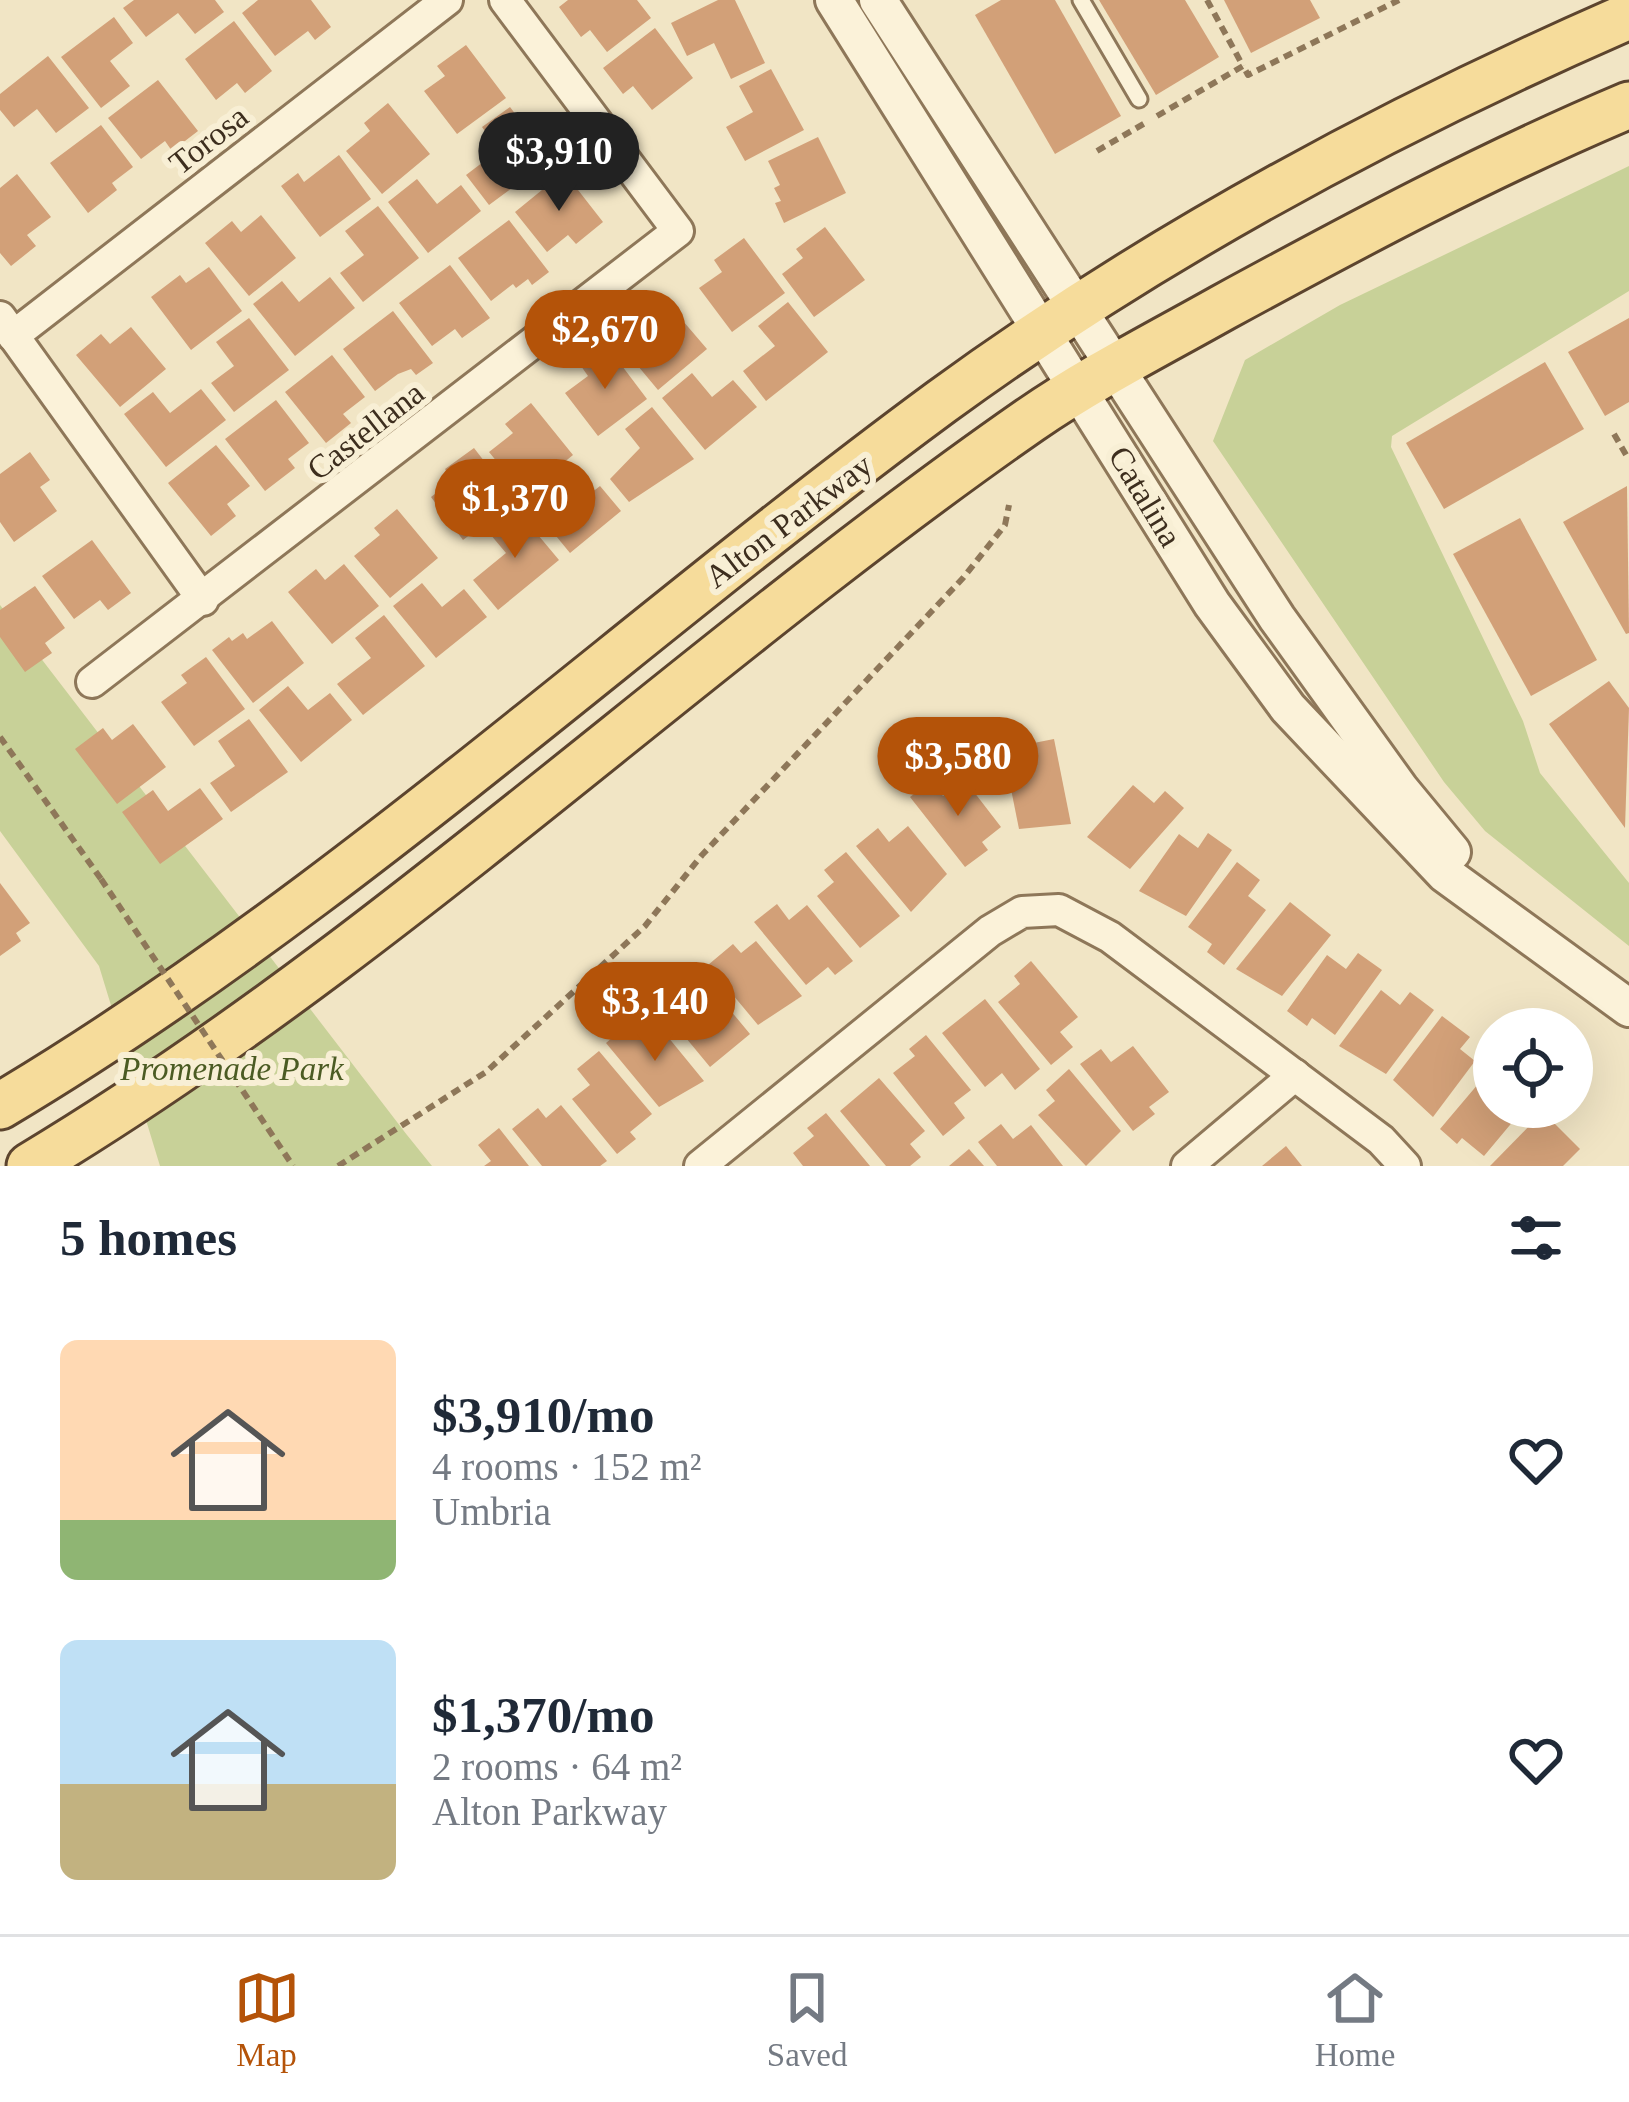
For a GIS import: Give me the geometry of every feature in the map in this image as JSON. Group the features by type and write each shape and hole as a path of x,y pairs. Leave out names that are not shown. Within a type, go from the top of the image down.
{"main road":[{"name":"Alton Parkway","path":"0,1106 112,1040 189,983 943,401 1195,238 1471,85 1629,16"},
{"name":"Alton Parkway","path":"30,1166 305,982 823,573 1036,416 1395,214 1629,105"}],"street":[{"name":"Torosa","path":"7,327 447,0"},
{"name":"Castellana","path":"92,682 678,231 506,0"},
{"name":"Catalina","path":"834,0 1064,321"},
{"name":"Catalina","path":"878,0 1098,379 1400,789 1528,933 1629,1008"},
{"path":"7,327 203,600"},
{"path":"700,1166 991,931 1022,912 1059,910 1110,938 1295,1075 1406,1166"},
{"path":"1187,1166 1295,1075"}],"lane":[{"path":"1082,0 1139,99"}],"path":[{"path":"1207,0 1248,75 1399,0"},
{"path":"1097,151 1243,66"},
{"path":"1614,434 1629,460"},
{"path":"338,1166 486,1072 645,926 702,855 963,578 1005,525 1010,505"},
{"path":"0,737 293,1166"}],"green space":[{"path":"1629,166 1629,291 1392,436 1391,447 1523,721 1540,773 1629,883 1629,946 1485,831 1444,782 1213,441 1245,360 1340,305"},
{"name":"Promenade Park","path":"0,605 432,1166 160,1166 99,966 0,831"}],"building":[{"path":"134,0 215,0 224,12 195,34 178,13 146,37 123,8"},
{"path":"258,0 311,0 331,27 315,40 308,31 275,56 242,13"},
{"path":"568,0 637,0 651,18 607,52 590,30 581,37 559,7"},
{"path":"718,0 735,0 765,63 731,79 714,43 687,56 671,23"},
{"path":"1001,0 1055,0 1121,116 1055,154 975,15"},
{"path":"1099,0 1185,0 1219,57 1156,95"},
{"path":"1224,0 1310,0 1320,18 1251,53"},
{"path":"114,17 133,43 110,61 130,86 101,108 61,57"},
{"path":"234,21 272,71 245,93 237,83 216,100 185,59"},
{"path":"655,28 693,78 652,110 633,86 623,94 603,68"},
{"path":"466,45 506,98 457,134 424,91 445,76 437,66"},
{"path":"48,56 89,108 56,133 37,109 14,127 0,110 0,94"},
{"path":"771,69 804,130 745,161 726,127 753,112 739,86"},
{"path":"158,80 198,131 172,151 165,141 141,159 108,118"},
{"path":"388,103 430,154 382,194 346,151 370,131 364,123"},
{"path":"510,107 550,160 489,205 466,175 499,150 482,127"},
{"path":"101,125 133,167 112,183 117,190 88,213 50,163"},
{"path":"818,137 846,193 784,223 775,203 781,201 774,188 780,185 768,161"},
{"path":"339,155 371,199 320,237 281,186 298,173 304,182"},
{"path":"564,172 603,222 576,244 568,235 547,252 515,212"},
{"path":"17,174 51,217 27,235 36,246 11,266 0,253 0,188"},
{"path":"417,179 437,204 461,185 481,211 428,253 388,202"},
{"path":"378,206 419,258 363,302 340,273 364,255 345,231"},
{"path":"261,215 296,258 249,296 205,243 232,221 241,232"},
{"path":"509,220 549,272 532,285 528,279 516,288 513,284 491,301 458,258"},
{"path":"825,227 865,280 814,317 782,274 803,258 796,249"},
{"path":"744,238 785,293 732,332 699,288 722,272 714,260"},
{"path":"450,265 490,318 462,338 455,329 432,346 399,303"},
{"path":"209,267 242,311 191,350 151,297 180,275 186,283"},
{"path":"330,277 355,308 295,356 253,304 282,281 299,302"},
{"path":"665,300 707,349 658,390 623,348 645,329 639,322"},
{"path":"788,302 828,352 766,401 743,371 775,346 758,326"},
{"path":"393,311 433,363 416,375 411,369 398,374 375,391 343,349"},
{"path":"249,318 289,370 234,412 211,383 234,366 216,342"},
{"path":"1629,318 1629,402 1605,416 1568,352"},
{"path":"131,327 166,369 120,407 76,355 101,334 110,344"},
{"path":"607,346 647,399 598,436 565,393 588,376 581,366"},
{"path":"332,355 365,397 343,414 351,423 326,443 285,392"},
{"path":"1545,362 1584,429 1444,509 1406,443"},
{"path":"692,373 712,397 733,380 757,407 705,450 662,398"},
{"path":"201,389 226,420 166,467 124,414 153,392 170,413"},
{"path":"276,400 309,443 288,459 295,468 265,491 225,439"},
{"path":"531,403 573,455 524,495 489,452 513,433 505,424"},
{"path":"652,407 694,459 629,502 610,479 640,448 625,429"},
{"path":"216,445 250,486 227,504 236,516 211,536 168,483"},
{"path":"474,448 515,501 463,540 431,497 453,480 445,469"},
{"path":"30,452 50,480 40,487 57,511 14,542 0,522 0,474"},
{"path":"558,480 577,504 600,486 621,511 570,553 529,503"},
{"path":"1627,486 1629,633 1626,634 1563,522"},
{"path":"397,509 438,558 390,598 354,556 380,535 374,528"},
{"path":"518,511 559,560 498,610 473,580 506,553 490,534"},
{"path":"1520,518 1597,660 1531,696 1453,554"},
{"path":"92,540 131,593 108,610 100,600 74,619 42,576"},
{"path":"344,564 379,606 332,644 288,592 316,569 325,580"},
{"path":"422,583 442,607 464,589 487,617 436,658 393,606"},
{"path":"35,586 65,628 45,643 52,653 25,672 0,637 0,610"},
{"path":"384,615 425,666 363,715 337,684 371,658 355,638"},
{"path":"272,621 304,663 253,703 212,650 229,637 232,641 243,633 247,639"},
{"path":"206,657 245,709 194,746 161,702 187,683 181,675"},
{"path":"1609,681 1629,708 1625,828 1549,724"},
{"path":"288,686 308,710 330,693 352,720 301,762 259,710"},
{"path":"249,719 288,772 231,812 210,783 235,766 218,741"},
{"path":"133,724 166,767 117,804 75,749 103,728 112,740"},
{"path":"1054,739 1071,824 1019,829 1003,749"},
{"path":"964,779 1001,827 982,842 988,850 965,867 910,797 931,781 943,796"},
{"path":"1133,785 1154,803 1165,791 1184,808 1130,869 1087,837"},
{"path":"200,788 223,819 160,864 122,812 153,790 168,811"},
{"path":"908,826 947,874 911,912 856,846 878,828 889,842"},
{"path":"1208,833 1232,850 1186,916 1139,891 1179,834 1198,848"},
{"path":"846,852 900,916 860,948 817,896 834,882 824,870"},
{"path":"1237,862 1260,880 1248,896 1266,910 1224,965 1207,952 1212,944 1188,927"},
{"path":"0,883 30,923 16,933 21,941 0,956"},
{"path":"1290,902 1331,935 1282,996 1236,969"},
{"path":"777,904 789,920 807,905 853,961 835,975 828,967 806,985 754,922"},
{"path":"756,941 802,996 758,1025 708,965 733,944 741,953"},
{"path":"1358,953 1382,970 1335,1035 1312,1018 1307,1026 1287,1011 1327,955 1346,969"},
{"path":"1031,961 1078,1017 1060,1032 1073,1047 1051,1065 998,1002 1020,984 1014,976"},
{"path":"696,969 750,1034 710,1067 667,1015 686,999 675,986"},
{"path":"1381,990 1400,1005 1410,992 1434,1010 1386,1074 1339,1046"},
{"path":"985,999 1040,1069 1015,1090 1002,1073 985,1087 942,1033"},
{"path":"1442,1016 1470,1037 1460,1049 1473,1064 1433,1117 1393,1080"},
{"path":"628,1024 641,1040 659,1026 704,1081 659,1107 606,1043"},
{"path":"926,1035 971,1090 954,1103 965,1118 943,1136 893,1073 915,1056 909,1049"},
{"path":"1133,1046 1169,1092 1149,1107 1155,1114 1133,1131 1080,1064 1101,1049 1111,1062"},
{"path":"599,1051 652,1114 630,1132 636,1139 617,1154 572,1099 590,1085 577,1069"},
{"path":"1069,1069 1121,1131 1086,1166 1038,1115 1055,1101 1046,1090"},
{"path":"879,1078 925,1131 910,1144 921,1157 910,1166 886,1166 840,1111"},
{"path":"1473,1090 1473,1128 1507,1128 1484,1156 1462,1138 1457,1144 1440,1129"},
{"path":"561,1105 607,1161 600,1166 542,1166 512,1129 538,1108 546,1118"},
{"path":"826,1113 870,1166 803,1166 793,1153 814,1136 807,1128"},
{"path":"1001,1124 1013,1139 1031,1125 1063,1166 997,1166 978,1142"},
{"path":"499,1128 529,1166 484,1166 491,1161 478,1145"},
{"path":"1527,1128 1559,1128 1580,1149 1563,1166 1490,1166"},
{"path":"1286,1146 1302,1166 1262,1166"},
{"path":"969,1149 984,1166 949,1166"}]}
